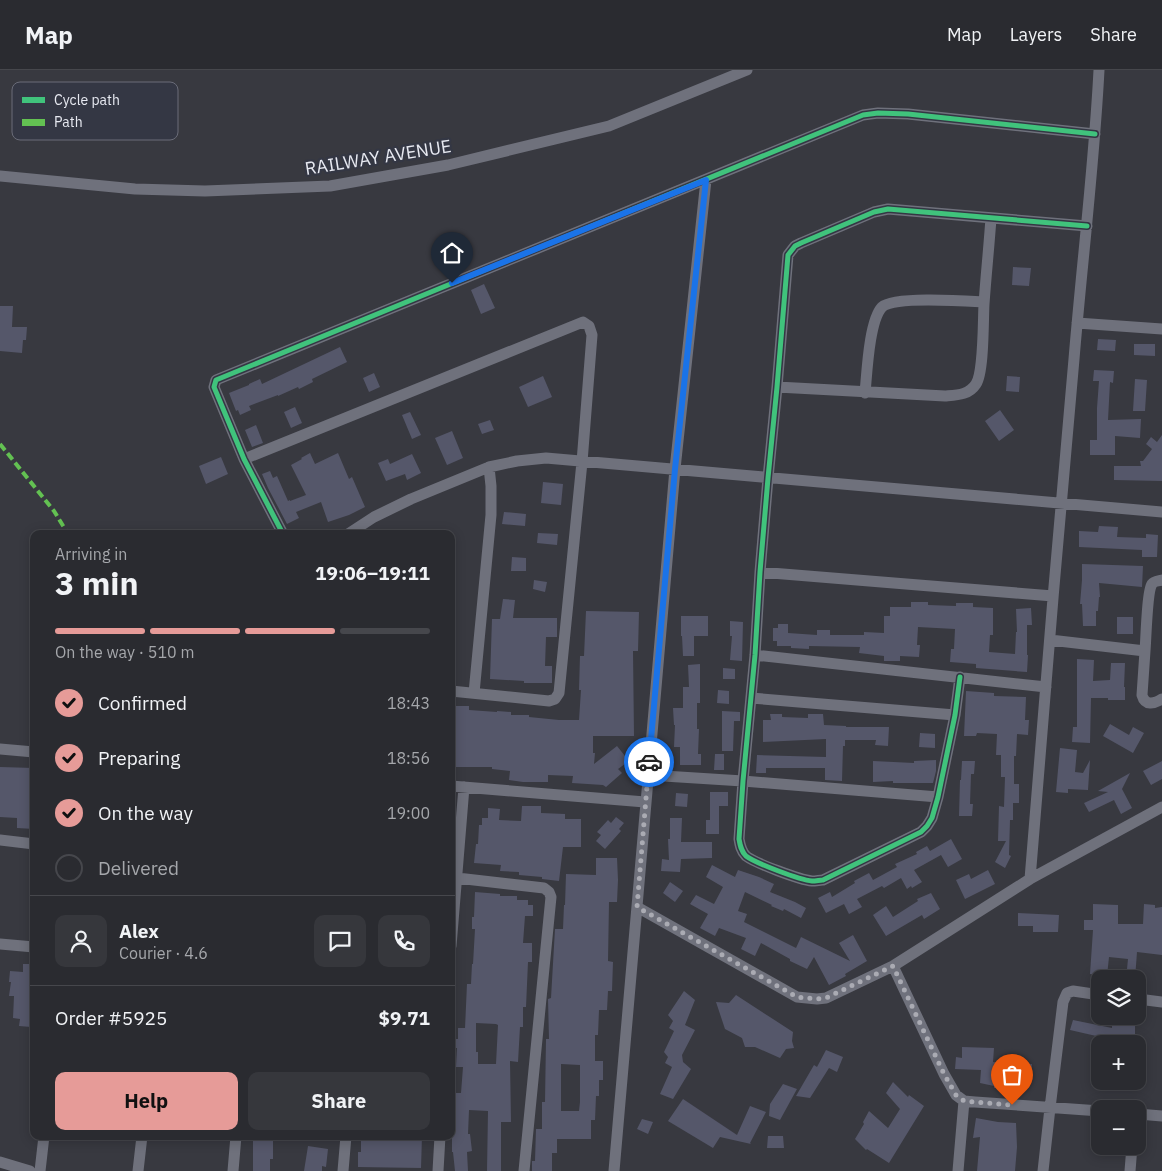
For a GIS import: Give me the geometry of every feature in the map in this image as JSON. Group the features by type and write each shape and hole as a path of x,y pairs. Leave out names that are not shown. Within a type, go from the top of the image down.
{"street":[{"name":"RAILWAY AVENUE","path":"0,176 135,188 205,191 330,186 448,164 609,126 746,70"},
{"path":"1030,879 1061,503 1096,134 1099,70"},
{"path":"281,530 244,459 214,387 216,380 863,115 878,113 908,114 1096,134"},
{"path":"614,1171 675,469 706,180"},
{"path":"960,677 955,715 938,797 932,818 922,832 823,880 811,881 777,870 752,860 742,851 739,838 743,781 788,255 795,246 874,212 888,210 1087,226"},
{"path":"777,387 945,396 962,395 971,390 978,383 981,371 984,302 992,218"},
{"path":"865,392 871,337 875,321 883,306 905,300 984,302"},
{"path":"244,459 583,322 589,326 592,335 582,462 559,693 555,699 549,701 455,691"},
{"path":"1077,323 1162,329"},
{"path":"354,530 374,516 489,467 517,461 546,458 1162,512"},
{"path":"474,693 491,515 489,467"},
{"path":"760,572 1054,596"},
{"path":"1162,580 1152,584 1149,594 1142,695 1143,700 1146,702 1155,703 1162,699"},
{"path":"1050,640 1145,651"},
{"path":"755,655 1046,686"},
{"path":"751,698 955,715"},
{"path":"0,749 30,752"},
{"path":"648,775 938,797"},
{"path":"455,786 645,802"},
{"path":"455,901 464,787"},
{"path":"637,907 797,997 826,998 893,966 1030,879 1162,807"},
{"path":"0,840 30,844"},
{"path":"457,878 544,888 550,897 524,1171"},
{"path":"0,944 30,947"},
{"path":"893,966 944,1074 956,1095 964,1101 1091,1110"},
{"path":"1043,1171 1063,1002 1067,992 1091,993"},
{"path":"1146,1000 1162,1002"},
{"path":"958,1171 964,1101"},
{"path":"1146,1115 1162,1116"},
{"path":"40,1171 44,1140"},
{"path":"138,1171 142,1140"},
{"path":"233,1171 236,1140"},
{"path":"343,1171 346,1140"},
{"path":"438,1171 440,1140"},
{"path":"1130,1171 1131,1155"},
{"path":"0,1162 30,1171"}],"building":[{"path":"1013,267 1031,268 1029,286 1012,285"},
{"path":"484,284 495,308 481,314 471,290"},
{"path":"0,306 13,306 12,327 27,327 22,353 0,351"},
{"path":"1098,339 1116,340 1115,351 1097,350"},
{"path":"1134,344 1155,344 1155,356 1134,355"},
{"path":"340,347 347,362 312,379 313,382 299,389 298,387 249,406 251,410 240,415 238,410 236,411 229,393 260,379 262,384"},
{"path":"1094,370 1114,371 1113,383 1110,382 1108,420 1141,419 1140,438 1115,436 1115,455 1090,455 1090,440 1097,440 1099,381 1093,381"},
{"path":"374,373 380,387 369,392 363,378"},
{"path":"543,376 552,397 528,407 519,387"},
{"path":"1007,376 1020,377 1019,392 1006,391"},
{"path":"1135,379 1147,380 1145,411 1133,411"},
{"path":"295,407 302,423 291,428 284,412"},
{"path":"1000,410 1014,430 999,441 985,421"},
{"path":"410,412 421,435 412,439 402,415"},
{"path":"490,420 494,430 482,434 478,424"},
{"path":"256,425 263,443 252,447 245,430"},
{"path":"452,431 463,458 447,465 435,438"},
{"path":"1162,435 1162,481 1114,480 1114,466 1141,466 1140,461 1143,461 1152,449 1146,444 1151,437 1157,442"},
{"path":"310,453 315,464 338,453 349,479 352,477 365,507 328,522 321,502 296,512 299,518 287,524 262,474 270,471 273,478 277,476 288,501 306,495 291,465"},
{"path":"412,454 421,473 407,480 405,474 386,481 378,463 388,459 390,464"},
{"path":"221,457 228,474 206,484 199,466"},
{"path":"543,482 563,484 561,505 541,503"},
{"path":"504,512 526,514 525,526 502,524"},
{"path":"1099,526 1118,527 1117,537 1146,538 1146,534 1158,535 1157,557 1142,557 1142,550 1079,547 1079,531 1098,532"},
{"path":"538,533 558,534 557,545 537,543"},
{"path":"512,557 526,558 526,571 511,571"},
{"path":"1082,564 1143,566 1142,587 1099,583 1100,597 1098,611 1096,611 1096,626 1083,626 1082,604 1080,604"},
{"path":"534,580 547,582 545,592 533,589"},
{"path":"503,599 515,600 513,618 557,618 557,637 546,637 545,666 552,666 552,683 524,683 524,681 490,679 492,619 500,619"},
{"path":"911,602 928,602 928,605 956,606 956,603 973,603 973,607 993,608 993,635 990,635 989,652 1015,654 1017,632 1016,609 1031,608 1032,625 1027,625 1027,672 976,668 976,664 950,662 951,649 954,649 955,629 918,627 917,645 920,645 919,657 900,656 900,661 884,661 884,656 859,653 860,647 809,646 809,649 791,648 791,646 777,646 777,641 773,641 773,628 778,628 778,624 788,624 788,633 817,635 817,630 830,630 830,635 864,635 864,632 884,633 884,616 890,616 890,607 911,607"},
{"path":"586,611 639,612 638,651 633,651 634,736 593,736 594,764 617,746 629,761 618,769 622,773 606,787 603,785 572,783 573,776 548,775 548,782 523,782 509,780 510,771 492,769 492,767 455,767 455,706 469,706 469,710 511,712 511,715 579,720 581,690 579,690 580,656 584,656"},
{"path":"681,616 708,616 708,636 694,636 694,656 683,656"},
{"path":"1117,617 1133,617 1133,634 1117,634"},
{"path":"730,621 743,622 742,661 730,660 732,636 730,636"},
{"path":"1077,659 1094,660 1093,681 1110,680 1111,663 1125,663 1125,700 1091,698 1090,743 1072,742 1073,727 1077,727"},
{"path":"700,664 700,703 697,703 697,729 699,729 698,754 701,754 701,765 680,765 680,747 674,747 675,725 673,708 683,708 683,687 689,687 688,665"},
{"path":"723,668 735,669 735,679 723,679"},
{"path":"718,690 729,691 729,704 717,703"},
{"path":"966,691 994,693 994,696 1026,697 1025,720 1029,720 1028,735 1017,734 1016,756 1014,756 1014,784 1019,784 1019,803 1013,803 1013,820 1010,820 1009,855 1011,856 1005,868 995,862 1006,841 998,841 999,806 1004,807 1005,777 1001,777 1001,755 996,755 997,734 977,733 976,736 964,736"},
{"path":"722,711 740,712 740,721 734,721 733,751 722,751"},
{"path":"770,714 782,714 782,717 808,718 808,714 823,714 824,725 889,727 888,746 875,745 876,740 845,740 845,746 843,746 842,781 825,780 825,768 766,768 766,773 756,773 757,755 826,757 826,739 763,742 763,720 771,720"},
{"path":"1110,724 1129,735 1133,727 1144,733 1133,753 1103,736"},
{"path":"920,733 935,734 935,748 919,747"},
{"path":"1060,748 1077,750 1075,772 1083,773 1090,760 1088,790 1068,789 1068,793 1056,792"},
{"path":"715,754 724,754 724,770 714,770"},
{"path":"936,760 933,783 873,782 873,761 914,763 914,761"},
{"path":"962,761 975,761 974,774 971,774 970,804 973,804 972,816 959,816"},
{"path":"1162,761 1162,779 1151,785 1143,771"},
{"path":"0,767 30,768 30,829 17,828 17,818 0,817"},
{"path":"1130,773 1122,789 1132,808 1121,814 1114,800 1089,812 1084,803 1108,792 1098,791"},
{"path":"710,792 728,792 728,806 719,806 719,834 706,834 706,820 710,820"},
{"path":"676,793 688,794 687,807 675,806"},
{"path":"522,806 541,806 541,813 565,814 565,819 581,819 581,847 563,847 559,881 519,875 519,872 500,871 501,865 474,863 479,825 482,825 482,818 488,818 488,808 500,809 499,820 521,821"},
{"path":"616,817 624,823 619,829 621,831 605,849 596,841 601,835 597,832 608,820 611,823"},
{"path":"670,818 682,818 681,842 712,842 712,858 681,859 680,872 661,871 662,859 669,860"},
{"path":"951,839 962,859 948,867 941,855 914,870 922,882 912,888 911,886 907,889 901,878 884,888 882,886 857,899 862,907 849,914 844,904 826,913 818,898 830,892 832,897 869,873 873,880 897,867 895,864 917,854 916,852 927,846 930,851"},
{"path":"596,858 617,858 617,902 609,902 608,961 613,962 612,991 608,991 607,1010 599,1010 598,1035 595,1035 595,1061 603,1061 603,1080 599,1080 599,1096 596,1096 595,1120 591,1120 591,1139 557,1139 557,1153 552,1153 552,1171 532,1171 532,1161 535,1161 536,1129 542,1129 542,1102 545,1102 546,1039 549,1039 548,999 551,998 555,929 563,929 566,874 596,875","holes":["561,1064 580,1065 579,1111 561,1111"]},
{"path":"712,865 735,877 738,870 759,877 774,884 770,892 806,908 801,918 784,909 783,911 771,906 745,892 738,911 747,914 744,922 796,948 801,937 850,961 839,943 853,935 867,961 829,985 814,957 807,969 761,943 755,956 741,949 746,938 719,928 715,936 700,928 708,914 690,904 696,895 714,904 723,887 706,877"},
{"path":"988,870 995,884 965,899 956,880 969,874 971,879"},
{"path":"670,882 683,891 675,902 663,893"},
{"path":"475,892 500,894 500,896 517,896 517,900 528,900 528,905 533,905 533,916 525,916 523,943 532,943 532,962 528,962 526,1007 523,1007 523,1027 520,1027 518,1062 510,1061 511,1122 501,1122 501,1171 487,1171 488,1111 469,1110 468,1134 470,1134 472,1151 467,1152 468,1171 455,1171 452,1152 452,1140 455,1140 455,1093 461,1093 463,1067 456,1067 457,1048 455,1048 455,1039 458,1039 458,1028 465,1028 467,984 471,984 473,964 475,929 472,929 472,917 474,917","holes":["476,1023 498,1025 496,1064 478,1064"]},
{"path":"931,893 940,909 924,919 922,915 886,936 873,915 886,906 893,917 918,901 917,899"},
{"path":"1093,904 1118,905 1118,924 1143,924 1144,904 1155,905 1155,908 1162,907 1162,955 1137,952 1136,970 1127,970 1128,959 1109,957 1108,970 1091,970 1090,974 1093,930 1084,930 1084,920 1093,920"},
{"path":"1018,913 1059,915 1058,932 1033,932 1033,926 1018,926"},
{"path":"23,964 30,964 30,1027 19,1026 20,1019 13,1018 14,996 9,996 10,971 23,972"},
{"path":"684,991 695,1000 685,1025 695,1030 682,1055 683,1062 691,1069 673,1099 660,1094 672,1067 665,1063 668,1057 664,1052 674,1031 669,1028 673,1021 668,1015"},
{"path":"736,995 793,1032 792,1041 794,1048 786,1049 780,1058 755,1047 745,1047 742,1038 725,1029 716,1002 729,1003"},
{"path":"1073,1020 1112,1028 1112,1025 1135,1026 1135,1035 1092,1035 1070,1030"},
{"path":"962,1047 994,1048 993,1062 1032,1064 1031,1084 1004,1081 1003,1088 994,1088 994,1086 980,1083 981,1070 955,1069 956,1057 962,1058"},
{"path":"826,1050 843,1057 837,1072 829,1068 810,1098 796,1096 814,1065 817,1067"},
{"path":"893,1082 908,1097 909,1095 924,1106 889,1163 866,1150 855,1139 869,1111 888,1128 900,1109 886,1093"},
{"path":"783,1084 797,1089 780,1120 769,1116 770,1104"},
{"path":"683,1099 737,1135 750,1106 766,1112 751,1144 720,1137 713,1148 668,1121"},
{"path":"976,1118 1016,1123 1015,1171 977,1171 980,1137 973,1138"},
{"path":"642,1119 653,1122 648,1134 637,1129"},
{"path":"768,1136 783,1136 784,1148 767,1148"},
{"path":"253,1140 273,1140 273,1159 270,1159 270,1171 253,1171"},
{"path":"361,1140 422,1140 421,1168 358,1167 358,1152 361,1152"},
{"path":"308,1146 328,1149 326,1167 322,1166 322,1171 304,1171"}],"marked path":[{"path":"0,444 54,511 66,530"}],"cycle path":[{"path":"281,530 244,459 214,387 216,380 863,115 878,113 908,114 1095,134"},
{"path":"960,677 955,715 938,797 932,818 921,832 823,880 806,880 758,863 744,854 739,839 743,781 788,255 795,246 801,243 874,212 888,209 1087,226"}],"way so far":[{"path":"649,762 637,907 797,997 826,998 893,966 944,1074 956,1095 964,1101 1012,1105"}],"route":[{"path":"452,283 706,180 675,469 649,762"}]}
